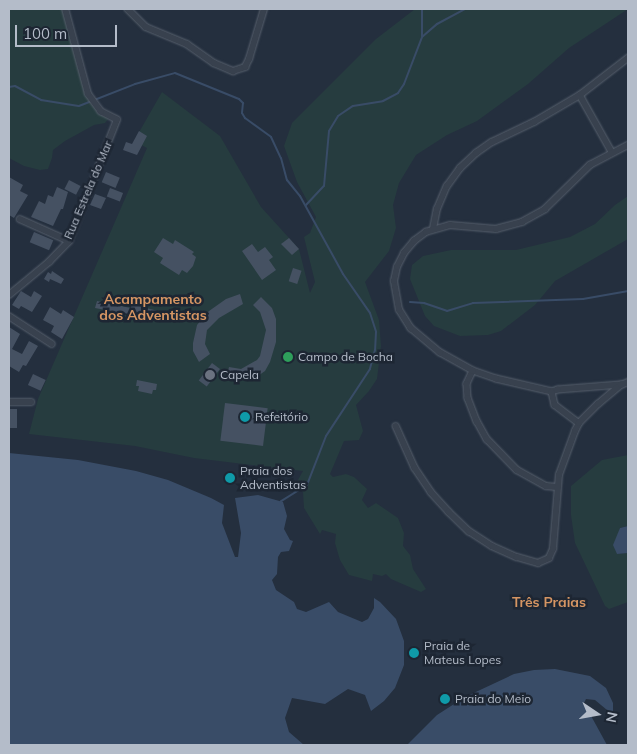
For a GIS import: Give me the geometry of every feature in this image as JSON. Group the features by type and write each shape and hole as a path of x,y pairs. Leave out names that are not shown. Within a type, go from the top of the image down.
{"street":[{"name":"Rua Estrela do Mar","path":"9,295 49,262 69,241 117,120 101,112 88,94 65,9"},
{"path":"128,9 146,27 187,44 214,63 233,71 245,67 264,9"},
{"path":"433,229 442,197 453,177 468,159 492,142 534,122 580,95 628,58"},
{"path":"580,95 612,152"},
{"path":"628,145 612,152 581,173 545,209 522,222 496,229 456,225 433,229 414,241 400,260 394,281 396,303 406,323 440,353 472,371 496,379 552,392 621,385 628,382"},
{"path":"20,218 69,241"},
{"path":"9,316 52,344"},
{"path":"472,371 467,384 468,398 477,421 487,439 517,470 546,486 557,487"},
{"path":"396,426 415,468 444,508 480,538 517,558 538,563 551,556 554,549 557,487 566,449 579,423 621,385"},
{"path":"552,392 555,405 579,423"},
{"path":"9,402 31,402"}],"green space":[{"path":"9,9 64,9 86,91 109,118 105,123 94,125 53,150 48,169 40,170 24,166 9,158"},
{"path":"415,9 628,9 569,48 528,84 477,121 447,135 416,155 399,183 393,205 396,228 389,251 365,282 379,320 381,346 377,379 356,405 363,431 359,440 344,441 330,474 333,477 346,474 354,477 367,489 362,500 368,508 376,503 398,518 404,533 403,546 410,555 413,569 426,589 421,592 391,579 386,574 382,576 373,574 372,581 349,575 340,560 335,543 336,534 322,530 320,534 304,508 303,492 294,487 303,471 194,458 135,446 29,434 38,399 147,148 134,141 162,92 220,136 261,207 299,249 310,293 315,282 304,237 310,233 316,217 297,182 284,146 292,123 376,39"},
{"path":"628,196 628,239 555,281 535,305 501,331 488,335 460,336 434,326 425,316 410,279 412,265 423,256 451,250 516,250 570,237 595,224 615,205"},
{"path":"628,455 628,526 620,528 617,554 628,553 628,602 609,609 605,606 575,543 571,515 571,486 602,460"}],"water":[{"path":"9,453 78,460 136,471 168,480 211,498 224,505 222,523 235,557 238,557 241,533 235,498 258,495 283,502 287,516 284,529 290,540 293,541 289,551 281,552 278,557 277,574 272,580 276,590 294,602 297,609 306,612 329,602 338,612 362,622 368,619 374,608 374,598 380,602 396,619 404,641 404,665 395,688 384,701 371,711 365,695 348,689 325,704 292,698 285,718 289,732 304,745 9,745"},
{"path":"628,526 628,553 617,554 613,545 620,528"},
{"path":"555,669 590,676 606,688 613,703 613,715 595,700 586,699 584,703 607,745 407,745 437,715 465,697 514,674 534,670"}],"building":[{"path":"139,131 147,136 137,155 123,150 126,142 132,144"},
{"path":"106,172 120,178 116,188 102,182"},
{"path":"9,177 23,185 20,191 28,195 14,218 9,215"},
{"path":"69,180 81,186 76,195 64,189"},
{"path":"57,187 68,192 63,209 61,209 53,226 31,217 39,201 45,204 48,195 53,197"},
{"path":"110,188 123,193 120,201 107,196"},
{"path":"95,194 106,198 101,209 90,205"},
{"path":"34,232 53,240 49,250 30,242"},
{"path":"163,238 173,244 175,240 194,252 192,254 196,257 193,266 187,273 182,270 179,275 160,263 163,258 154,252"},
{"path":"289,238 299,249 292,255 281,244"},
{"path":"252,244 258,252 265,247 273,257 269,260 276,270 262,280 242,251"},
{"path":"293,268 302,271 297,284 289,281"},
{"path":"52,271 64,279 61,284 50,279 49,282 44,279 48,272 51,274"},
{"path":"21,291 31,297 34,291 42,296 32,312 21,306 19,309 12,305"},
{"path":"240,294 243,304 219,318 207,330 205,344 210,354 199,362 193,351 197,325 209,311 226,299"},
{"path":"261,297 272,308 276,319 276,342 270,362 265,371 255,378 254,376 236,380 226,379 229,367 241,369 257,360 260,356 266,330 260,312 253,305"},
{"path":"97,301 131,308 131,304 158,311 157,320 95,308"},
{"path":"50,307 61,314 63,310 74,317 62,339 51,332 54,326 43,320"},
{"path":"9,327 20,334 12,349 22,354 29,341 38,346 26,366 23,365 19,372 9,366"},
{"name":"Capela","path":"212,363 220,369 207,387 199,381"},
{"path":"33,374 46,380 41,391 28,385"},
{"path":"137,380 157,384 156,390 153,390 152,394 138,391 139,386 136,386"},
{"name":"Refeitório","path":"225,403 268,408 263,446 220,441"},
{"path":"9,409 17,409 17,428 9,428"}],"waterway":[{"path":"422,9 422,36"},
{"path":"306,205 324,186 329,131 338,116 353,106 383,101 398,93 404,84 422,37 437,24 465,9"},
{"path":"9,87 15,86 41,100 79,106 135,84 175,73 239,99 243,103 242,113 245,118 271,137 281,158 287,180 300,196 343,274 370,313 376,332 375,350 370,369 326,436 307,485 281,501"},
{"path":"410,302 424,303 447,311 473,303 583,299 628,291"}],"place":[{"name":"Campo de Bocha","path":"288,357"},
{"name":"Capela","path":"210,375"},
{"name":"Refeitório","path":"245,417"},
{"name":"Praia dos Adventistas","path":"230,478"},
{"name":"Praia de Mateus Lopes","path":"414,653"},
{"name":"Praia do Meio","path":"445,699"}],"district":[{"name":"Acampamento dos Adventistas","path":"153,308"},
{"name":"Três Praias","path":"549,602"}]}
